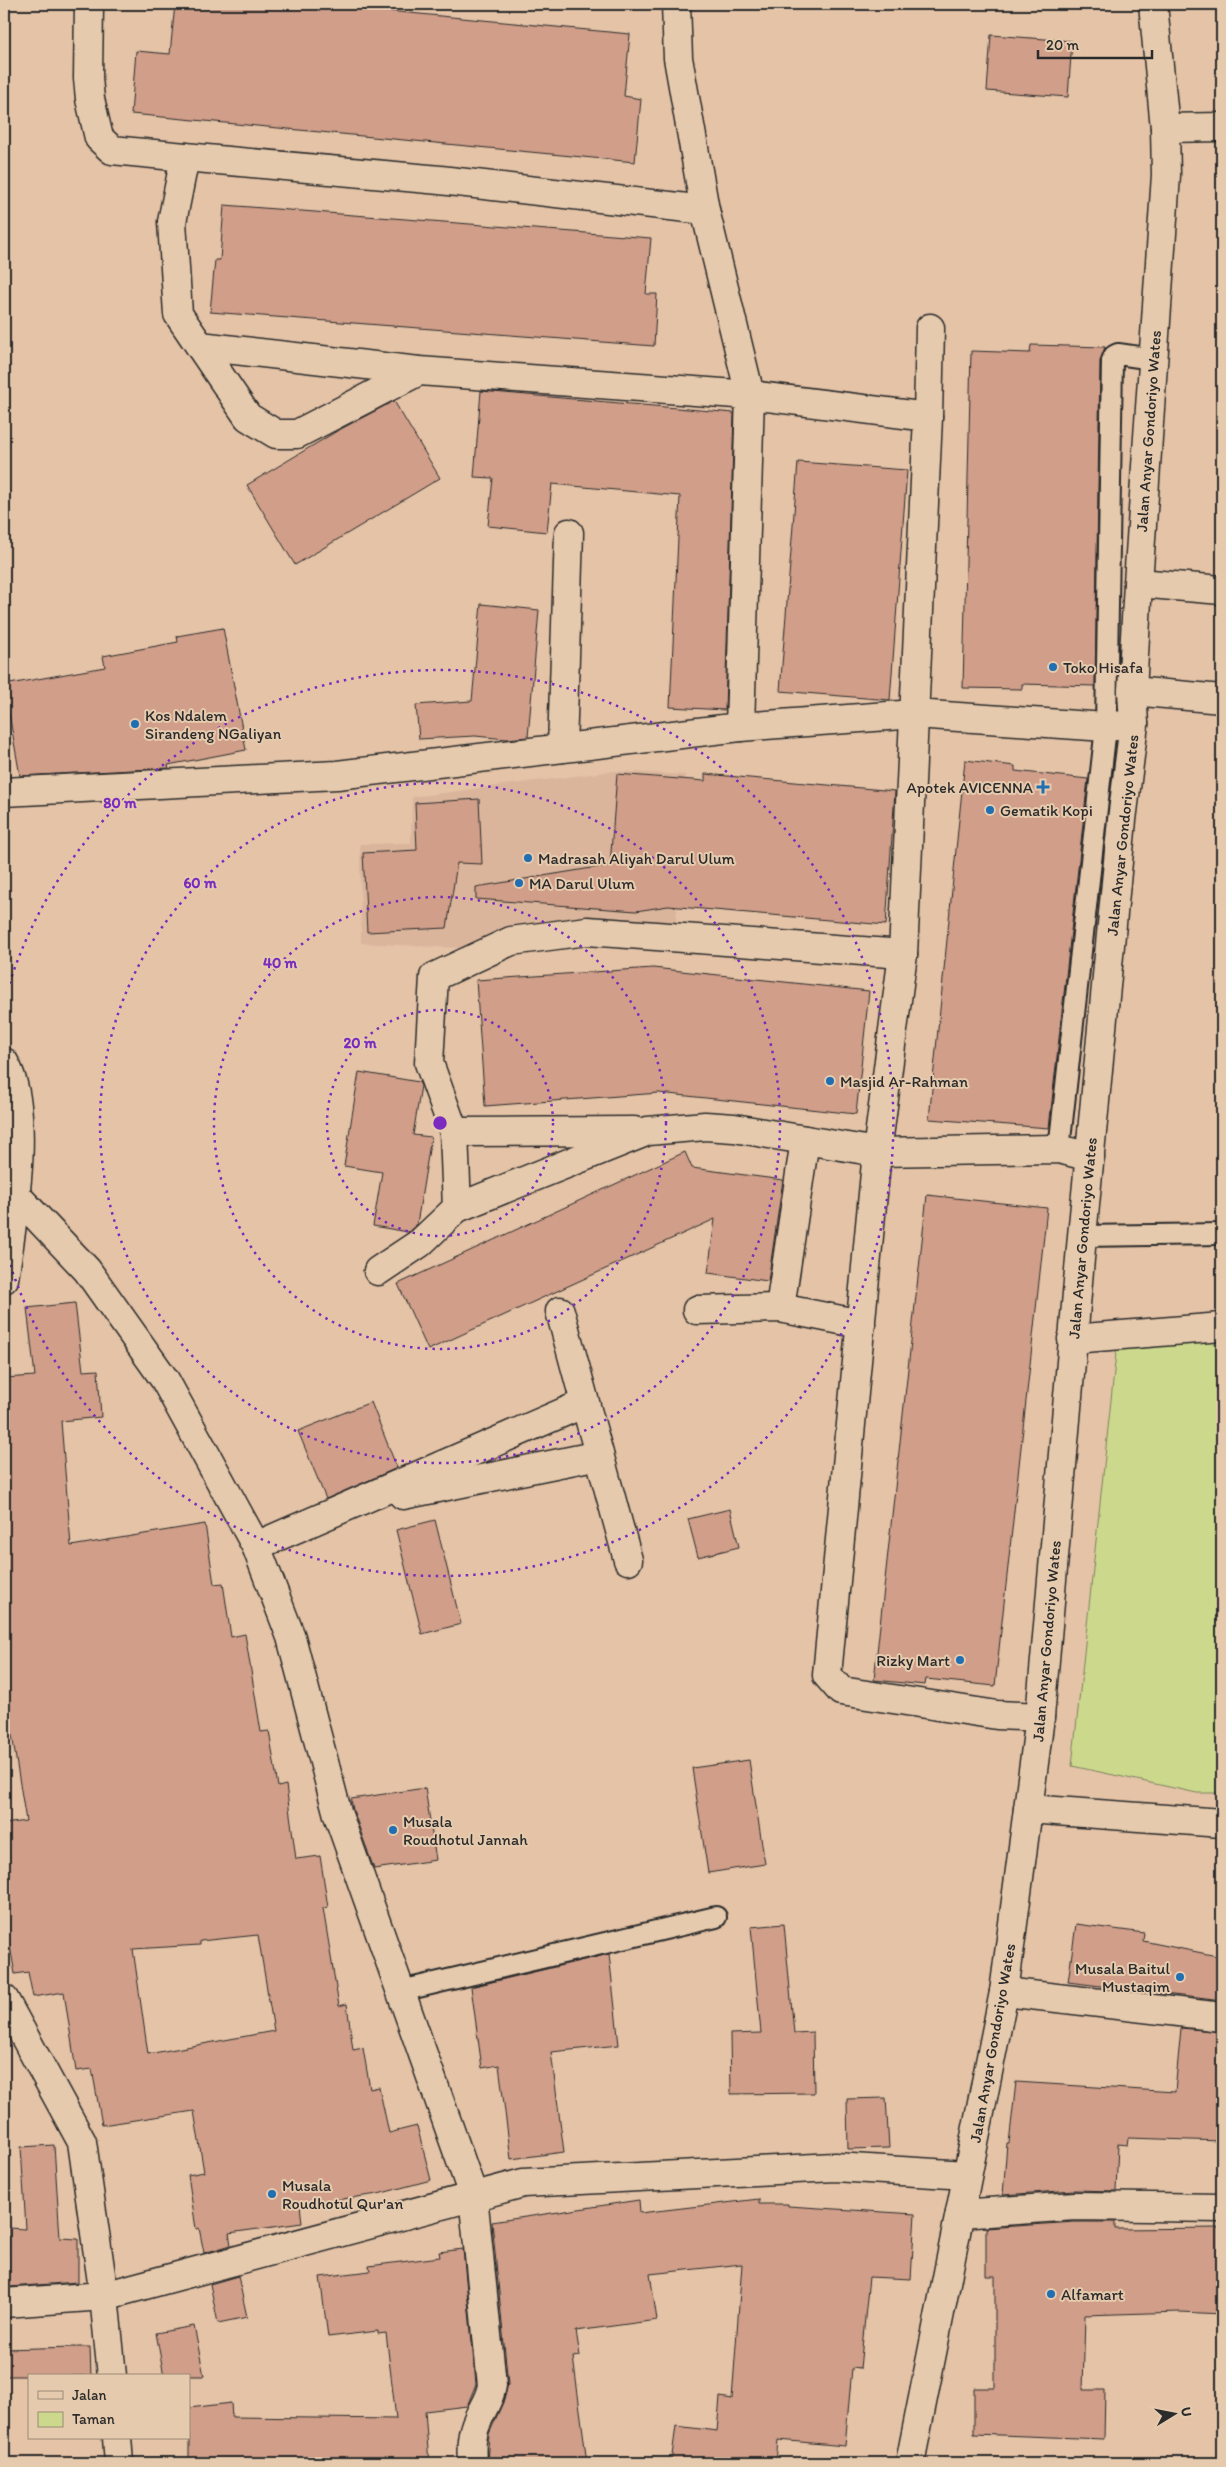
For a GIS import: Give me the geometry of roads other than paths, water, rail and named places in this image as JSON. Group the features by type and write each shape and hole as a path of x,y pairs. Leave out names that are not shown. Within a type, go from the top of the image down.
{"street":[{"path":"89,4 88,78 90,99 99,138 112,150 440,180 705,210"},
{"path":"676,4 678,58 705,210 750,396 740,727"},
{"name":"Jalan Anyar Gondoriyo Wates","path":"910,2463 1004,1992 1040,1717 1072,1339 1122,820 1134,724 1132,691 1138,583 1166,175 1165,128 1153,4"},
{"path":"1165,128 1222,127"},
{"path":"185,157 172,222 178,314 248,417 276,434 297,434 419,371"},
{"path":"930,328 928,417 903,954 877,1152 827,1675 841,1691 998,1714 1040,1717"},
{"path":"200,346 419,371 750,396 928,417"},
{"path":"562,748 569,534"},
{"path":"1138,583 1222,590"},
{"path":"1132,691 1222,698"},
{"path":"4,792 337,774 740,727 915,714 1106,727 1134,724"},
{"path":"457,1208 454,1132 429,1063 434,977 512,941 587,931 903,954"},
{"path":"4,1062 15,1087 18,1131 17,1196 4,1279"},
{"path":"454,1132 648,1131 706,1126 734,1128 877,1152 1058,1148 1090,1157"},
{"path":"378,1271 420,1243 457,1208 648,1131"},
{"path":"780,1308 805,1140"},
{"path":"17,1196 87,1270 165,1380 256,1546 291,1637 338,1815 472,2195 492,2386 490,2397 478,2419 471,2439 472,2463"},
{"path":"697,1310 780,1308 861,1324"},
{"path":"560,1311 628,1560"},
{"path":"1072,1339 1222,1327"},
{"path":"256,1546 585,1404"},
{"path":"348,1506 600,1455"},
{"path":"1028,1810 1222,1823"},
{"path":"1004,1992 1222,2017"},
{"path":"4,1999 82,2142 104,2296 112,2374"},
{"path":"4,2303 104,2296 472,2195 523,2183 835,2167 968,2175"},
{"path":"960,2214 1075,2206 1222,2208"},
{"path":"117,2440 120,2463"}],"lane":[{"path":"1058,1148 1106,727 1112,361 1114,356 1118,354 1153,359"},
{"path":"1082,1236 1222,1234"},
{"path":"401,1991 716,1916"}],"place":[{"name":"Toko Hisafa","path":"1053,667"},
{"name":"Kos Ndalem Sirandeng NGaliyan","path":"135,724"},
{"name":"Apotek AVICENNA","path":"1043,787"},
{"name":"Gematik Kopi","path":"990,810"},
{"name":"Madrasah Aliyah Darul Ulum","path":"528,858"},
{"name":"MA Darul Ulum","path":"519,883"},
{"name":"Masjid Ar-Rahman","path":"830,1081"},
{"name":"Rizky Mart","path":"960,1660"},
{"name":"Musala Roudhotul Jannah","path":"393,1830"},
{"name":"Musala Baitul Mustaqim","path":"1180,1977"},
{"name":"Musala Roudhotul Qur'an","path":"272,2194"},
{"name":"Alfamart","path":"1051,2294"}]}
